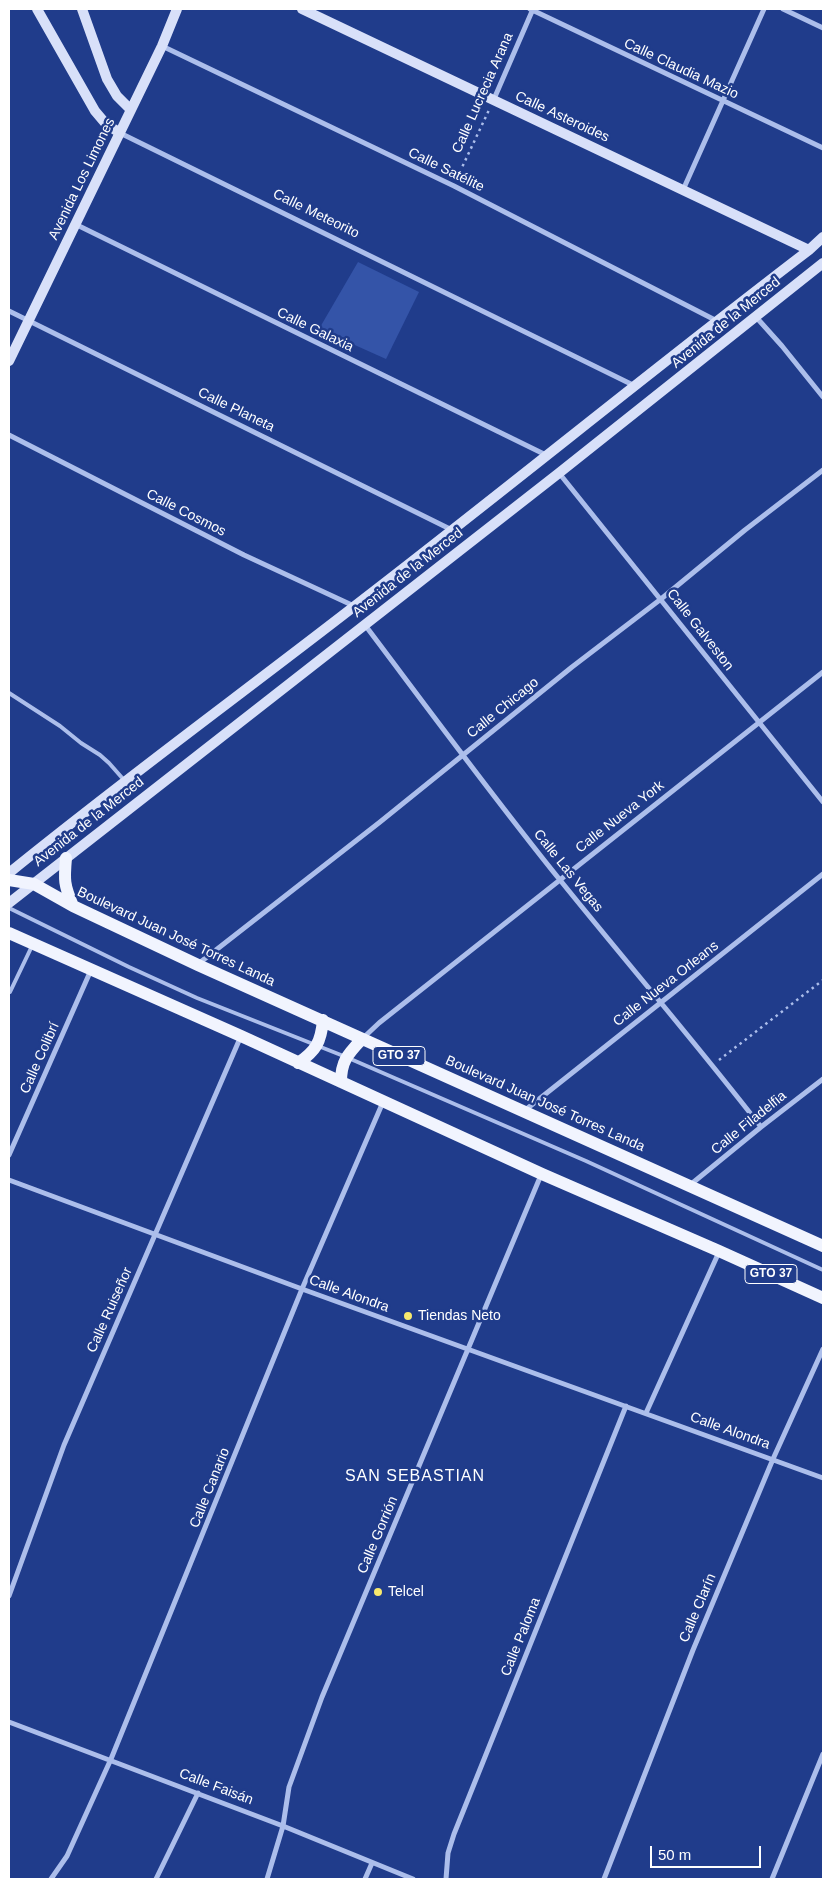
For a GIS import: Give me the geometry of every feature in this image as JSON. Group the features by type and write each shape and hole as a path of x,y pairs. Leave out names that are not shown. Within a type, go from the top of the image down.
{"main road":[{"path":"66,858 65,888 73,906"},
{"name":"Boulevard Juan José Torres Landa","path":"9,880 34,884 73,906 198,964 823,1246"},
{"name":"GTO 37","path":"9,933 241,1036 542,1174 823,1298"},
{"path":"298,1063 309,1056 316,1047 320,1039 323,1020"},
{"path":"341,1082 341,1070 346,1057 362,1039"}],"street":[{"name":"Calle Meteorito","path":"37,9 95,111 106,124 120,133 635,386"},
{"path":"82,9 107,78 117,96 131,110"},
{"name":"Avenida Los Limones","path":"9,361 162,46 177,9"},
{"name":"Calle Asteroides","path":"302,9 809,250"},
{"name":"Calle Lucrecia Arana","path":"494,99 532,9"},
{"name":"Calle Claudia Mazio","path":"532,9 823,148"},
{"path":"683,190 764,9"},
{"path":"783,9 823,28"},
{"name":"Calle Satélite","path":"162,46 454,186 716,321"},
{"name":"Calle Galaxia","path":"76,224 546,455"},
{"name":"Avenida de la Merced","path":"9,873 124,781 452,530 716,321 809,250 823,237"},
{"name":"Avenida de la Merced","path":"9,903 560,473 823,263"},
{"name":"Calle Planeta","path":"9,311 452,530"},
{"path":"756,317 782,346 823,398"},
{"name":"Calle Cosmos","path":"9,435 244,555 354,606"},
{"name":"Calle Chicago","path":"198,964 572,667 661,599 744,530 823,470"},
{"name":"Calle Galveston","path":"560,473 823,802"},
{"name":"Calle Las Vegas","path":"365,624 463,755 560,879 713,1065 761,1127"},
{"name":"Calle Nueva York","path":"362,1039 379,1023 823,672"},
{"name":"Calle Nueva Orleans","path":"524,1112 823,874"},
{"name":"Calle Colibrí","path":"9,1155 91,970"},
{"name":"Calle Ruiseñor","path":"9,1596 64,1445 241,1036"},
{"name":"Calle Filadelfia","path":"690,1185 823,1079"},
{"name":"Calle Canario","path":"51,1879 74,1841 111,1759 302,1289 383,1102"},
{"name":"Calle Gorrión","path":"267,1879 283,1826 289,1786 322,1697 542,1174"},
{"name":"Calle Alondra","path":"9,1180 302,1289 823,1478"},
{"path":"646,1413 719,1251"},
{"name":"Calle Clarín","path":"604,1879 693,1650 773,1459 823,1349"},
{"name":"Calle Paloma","path":"446,1879 448,1853 454,1834 626,1406"},
{"name":"Calle Faisán","path":"9,1722 111,1759 413,1879"},
{"path":"772,1879 823,1754"},
{"path":"156,1879 198,1793"},
{"path":"364,1879 372,1862"}],"lane":[{"path":"9,693 49,718 100,755 110,763 124,781"},
{"path":"9,908 180,990 316,1047 346,1057 586,1162 823,1270"},
{"path":"10,992 33,944"}],"path":[{"name":"Calle Lucrecia Arana","path":"454,186 494,99"},
{"path":"713,1065 823,980"}],"shaded area":[{"path":"358,262 419,292 386,359 319,329"}],"place":[{"name":"Tiendas Neto","path":"408,1316"},
{"name":"Telcel","path":"378,1592"}],"district":[{"name":"SAN SEBASTIAN","path":"415,1477"}]}
